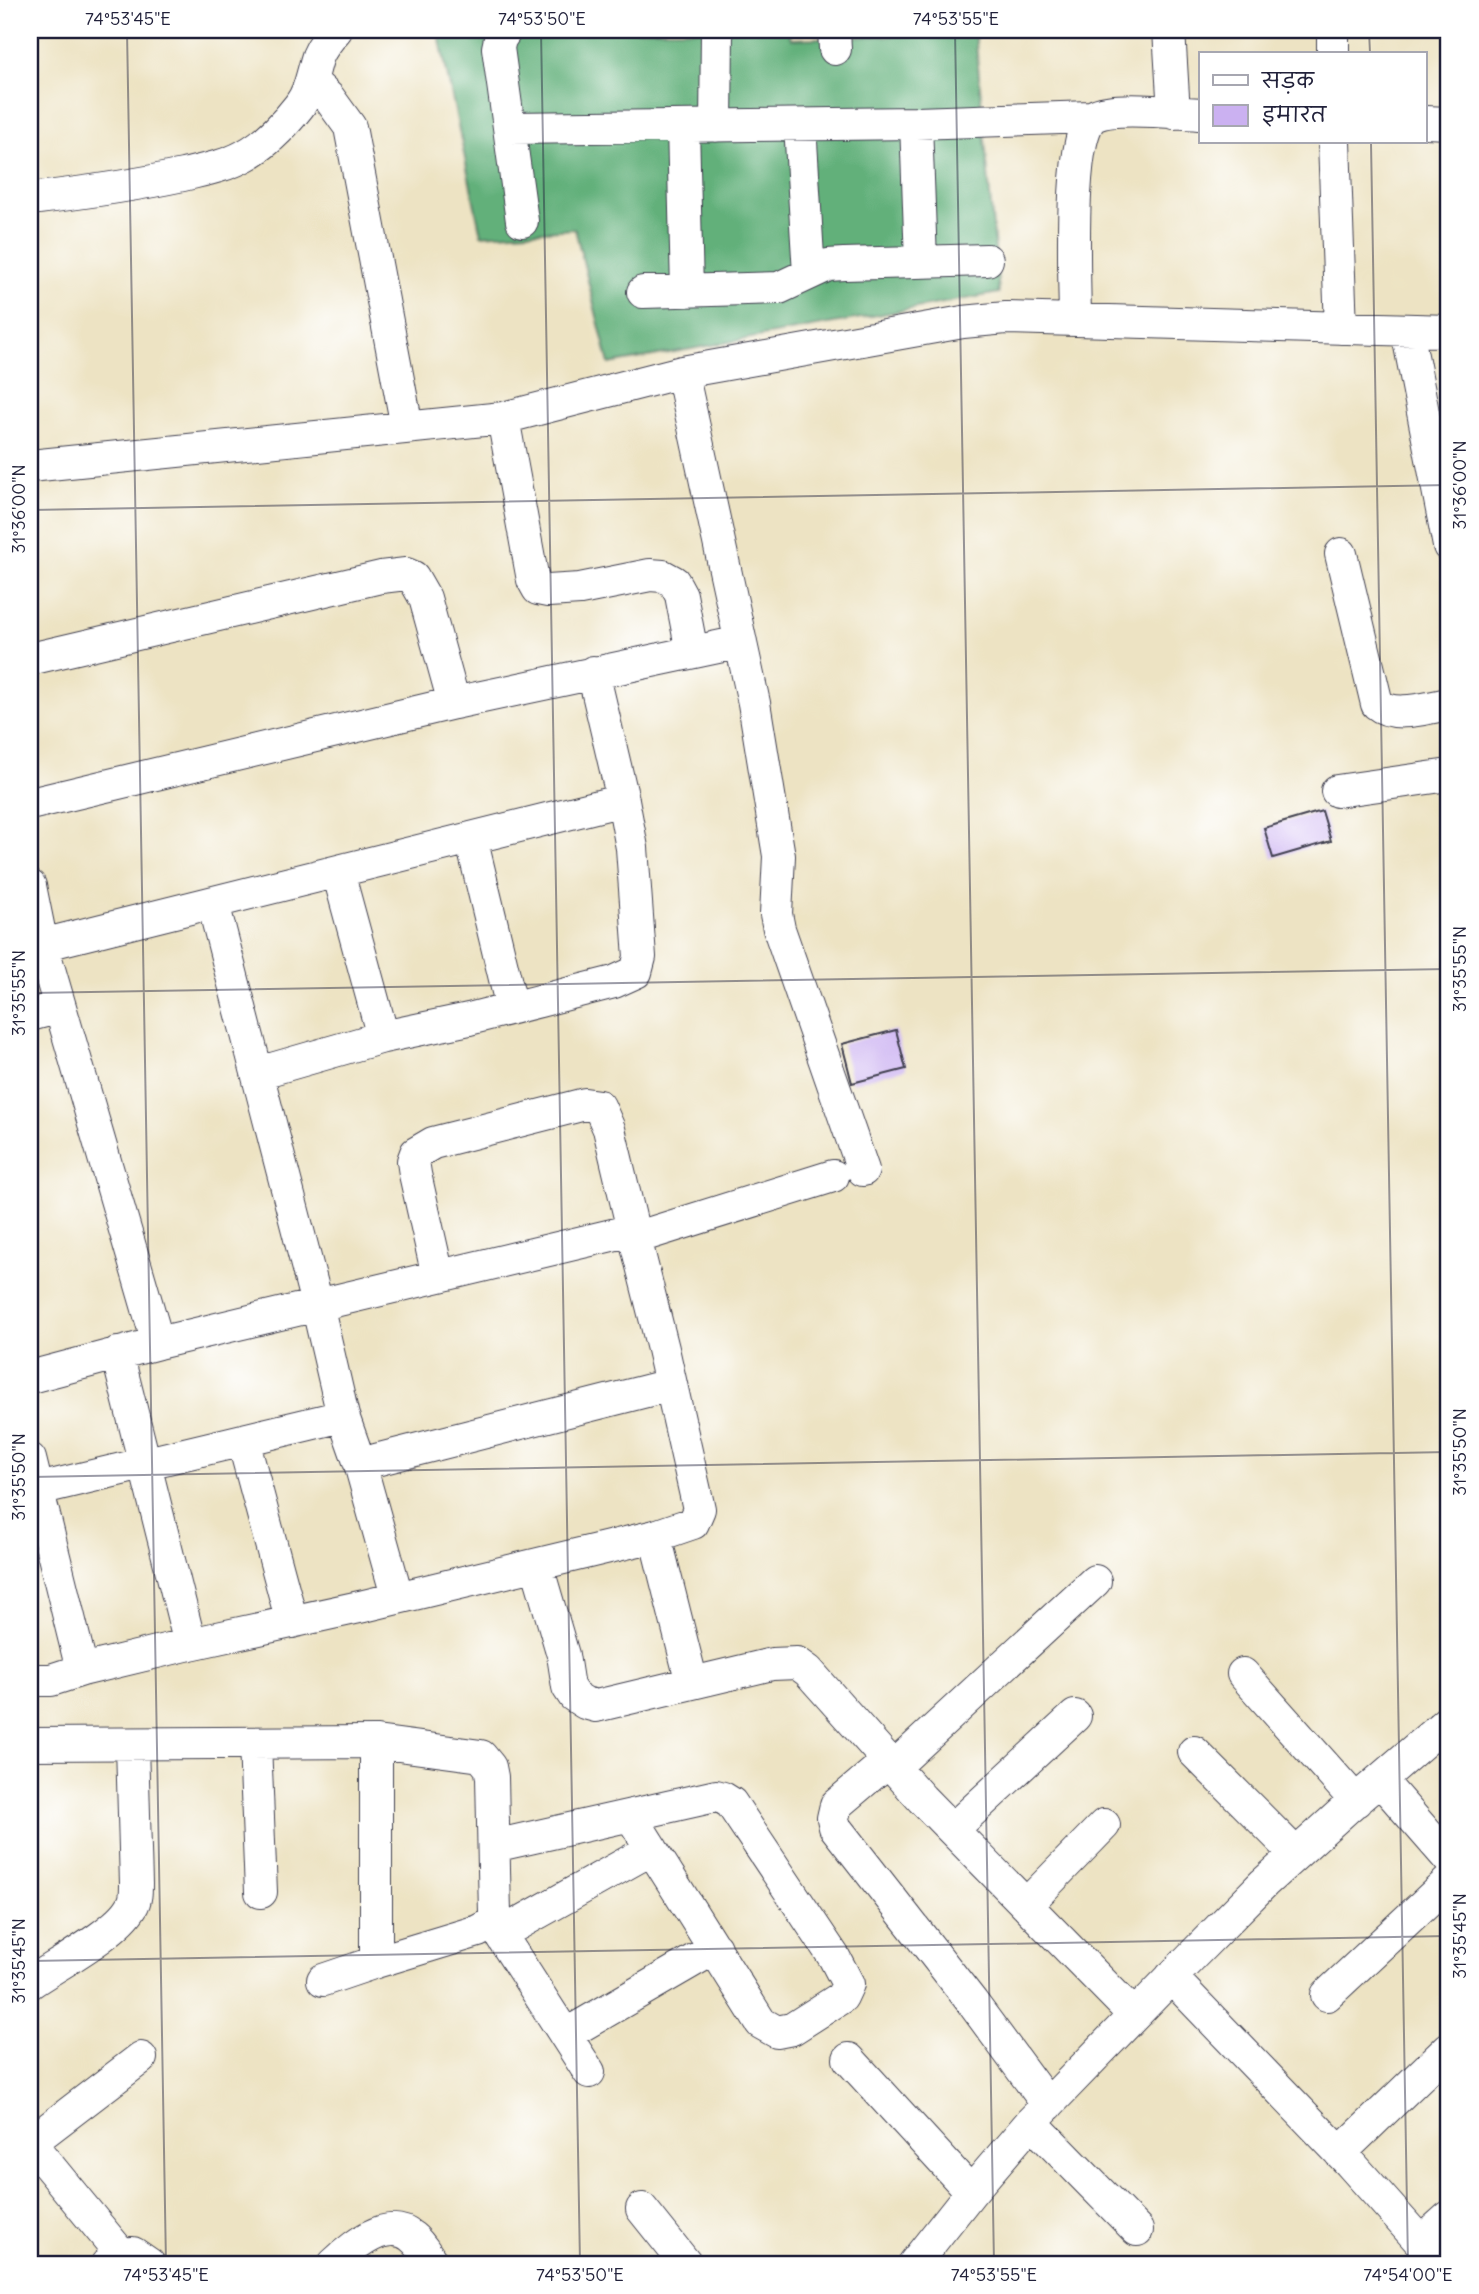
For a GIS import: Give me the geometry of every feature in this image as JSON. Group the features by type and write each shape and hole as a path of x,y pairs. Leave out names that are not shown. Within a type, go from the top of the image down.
{"street":[{"path":"30,199 167,179 212,169 243,157 262,145 306,95 321,51 336,30"},
{"path":"506,30 498,48 522,221"},
{"path":"716,126 717,30"},
{"path":"510,128 916,123 1091,117 1115,111 1187,113 1169,30"},
{"path":"1333,30 1333,52"},
{"path":"312,82 329,98 350,127 407,427"},
{"path":"1075,320 1076,166 1082,134 1091,117"},
{"path":"1426,122 1449,123"},
{"path":"916,123 921,262"},
{"path":"800,125 808,274"},
{"path":"683,126 687,291"},
{"path":"1334,144 1341,328"},
{"path":"643,292 779,288 828,265 988,260"},
{"path":"30,466 503,418 682,372 964,322 1006,318 1449,331"},
{"path":"1407,330 1440,451 1449,546"},
{"path":"30,1377 158,1342 317,1304 634,1234 848,1173 776,915 779,856 754,704 682,372"},
{"path":"503,418 533,580 538,589 580,589 650,575 663,576 674,582 681,595 692,652"},
{"path":"1341,554 1377,704 1394,711 1449,704"},
{"path":"30,659 381,577 406,574 414,577 425,598 454,703"},
{"path":"30,804 454,703 741,642"},
{"path":"258,1073 383,1037 614,982 636,972 640,957 632,848 593,672"},
{"path":"1337,792 1449,775"},
{"path":"42,945 623,800"},
{"path":"471,838 512,1007"},
{"path":"338,872 383,1037"},
{"path":"30,886 42,945 158,1342"},
{"path":"213,903 317,1304 342,1416 360,1464 397,1596"},
{"path":"30,1016 60,1007"},
{"path":"30,1680 51,1680 190,1644 537,1566 655,1536 693,1523 699,1509 609,1129 599,1106 585,1104 433,1143 416,1153 413,1161 415,1174 438,1276"},
{"path":"117,1353 190,1644"},
{"path":"360,1464 670,1385"},
{"path":"34,1490 342,1416"},
{"path":"243,1440 292,1622"},
{"path":"30,1459 34,1490 82,1670"},
{"path":"655,1536 692,1683"},
{"path":"537,1566 563,1655 568,1687 574,1696 584,1703 596,1706 772,1664 797,1663 808,1671 891,1764 1134,2015"},
{"path":"1095,1581 891,1764 836,1805 832,1818 835,1827 972,2002 1039,2114 1137,2230"},
{"path":"1243,1674 1356,1801"},
{"path":"953,1829 1074,1716"},
{"path":"914,2264 971,2192 1039,2114 1171,1977 1264,1883 1449,1720"},
{"path":"376,1742 376,1962"},
{"path":"30,1744 376,1742 470,1753 485,1759 492,1777 496,1929 589,2072"},
{"path":"255,1743 261,1892"},
{"path":"30,1983 111,1929 134,1904 136,1884 132,1745"},
{"path":"1194,1752 1296,1854"},
{"path":"1381,1781 1449,1859"},
{"path":"494,1846 716,1796 723,1798 731,1803 834,1957 848,1984 842,1997 792,2029 777,2032 761,2023 631,1816"},
{"path":"1026,1905 1104,1825"},
{"path":"323,1980 478,1931 496,1929 652,1849"},
{"path":"1327,1995 1449,1881"},
{"path":"565,2035 715,1948"},
{"path":"1171,1977 1340,2153 1431,2253 1449,2217"},
{"path":"1340,2153 1449,2048"},
{"path":"126,2261 30,2143 141,2058"},
{"path":"849,2059 971,2192"},
{"path":"642,2209 686,2264"},
{"path":"334,2264 376,2232 411,2235 433,2264"}],"green space":[{"path":"438,30 788,30 791,39 975,33 999,293 609,364 575,229 481,235"}],"building":[{"path":"1322,811 1331,841 1273,858 1264,828"},
{"path":"896,1030 906,1069 852,1083 842,1044"}]}
